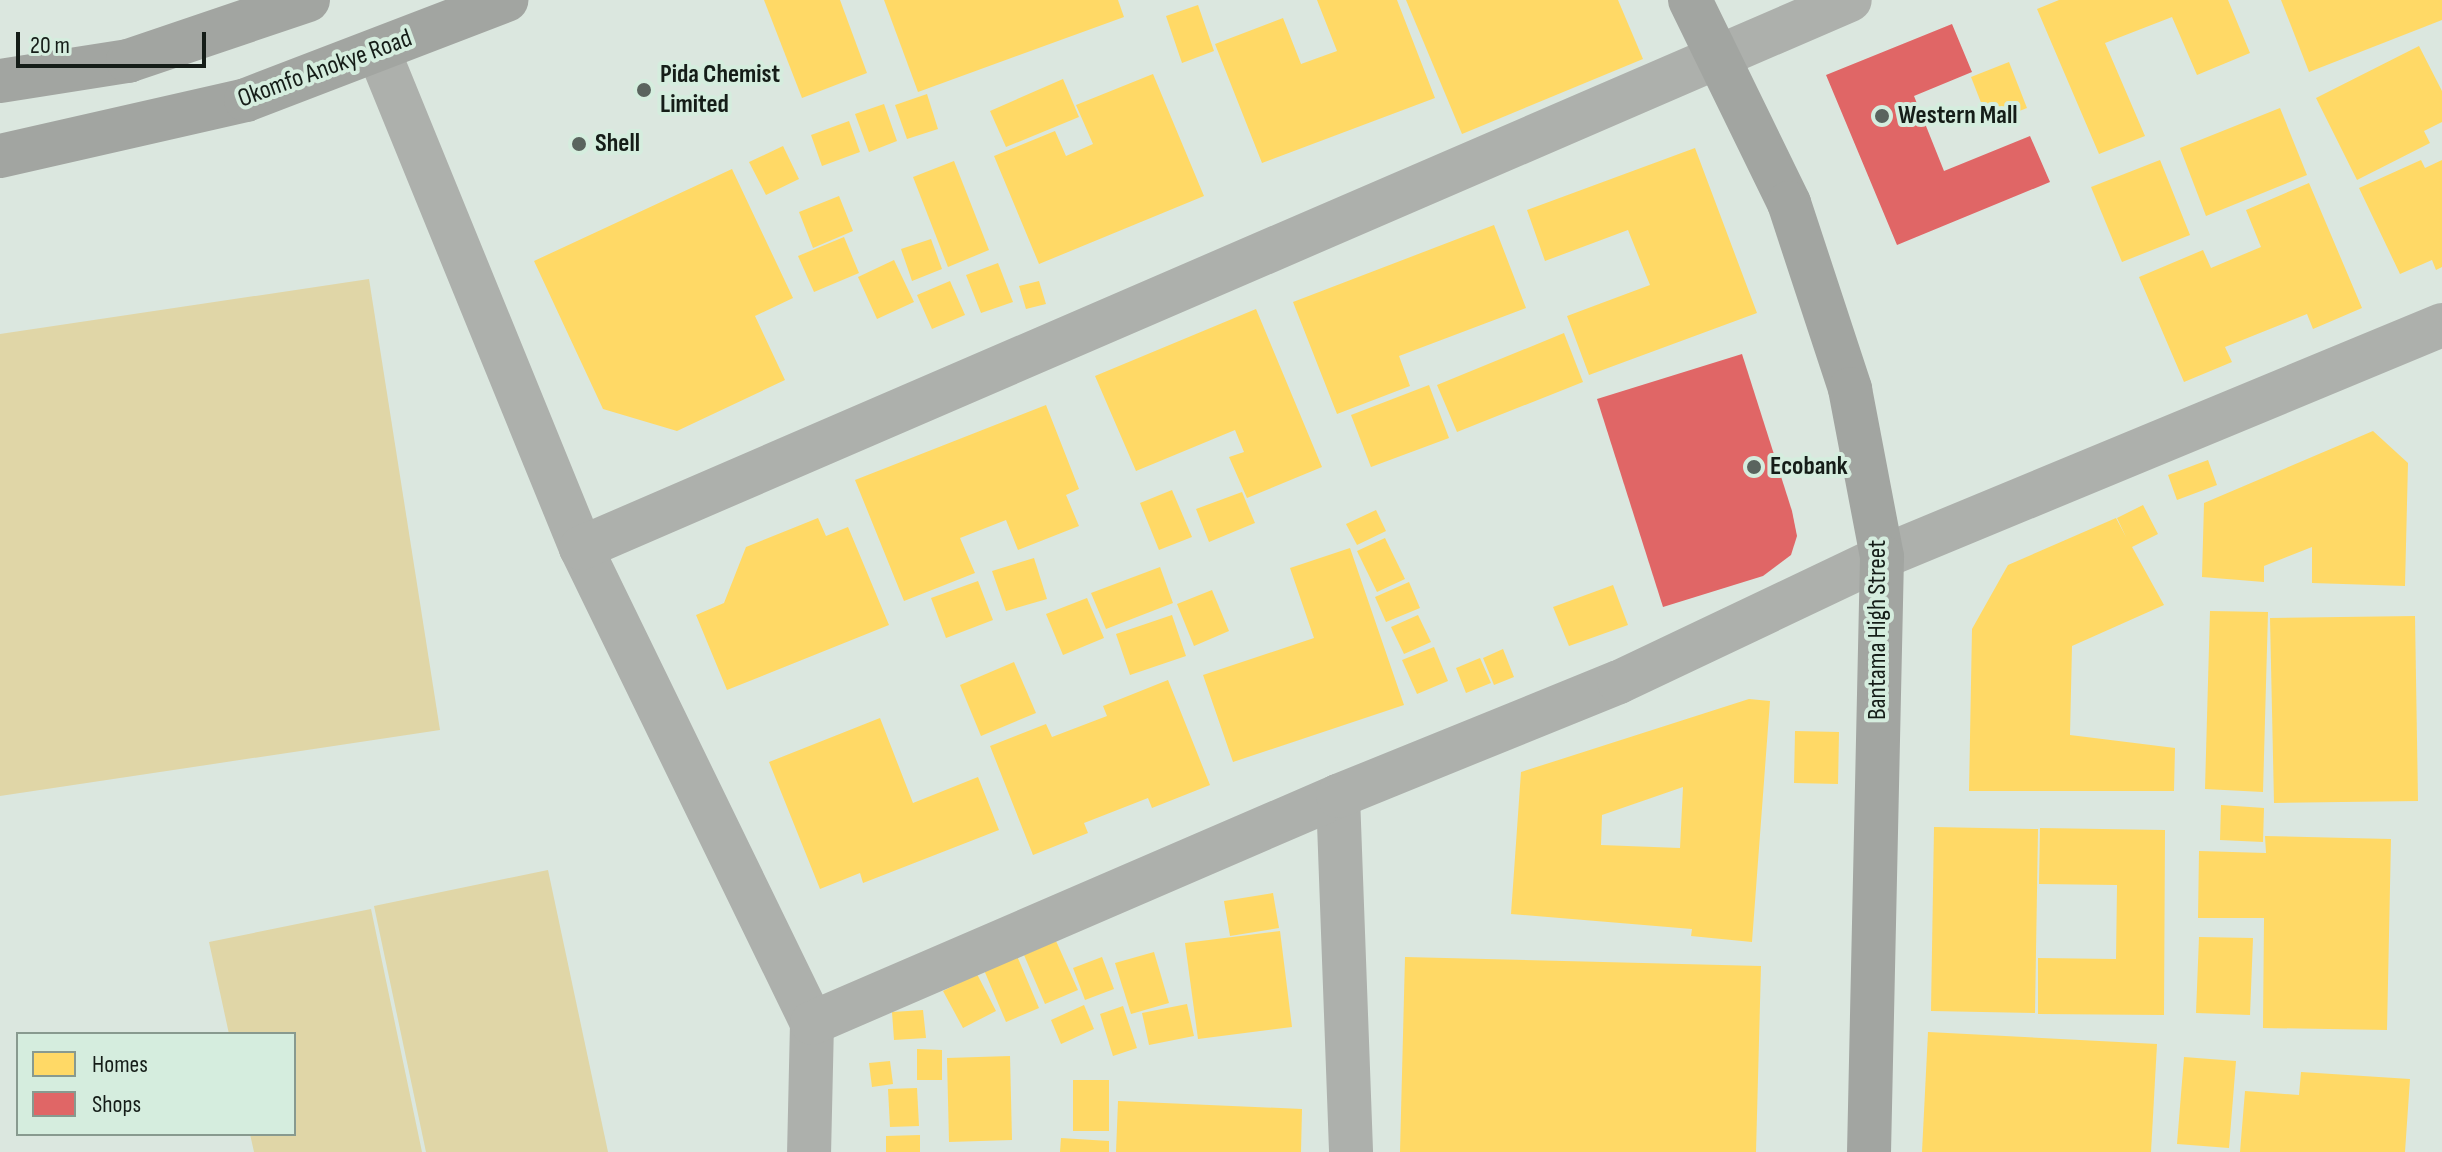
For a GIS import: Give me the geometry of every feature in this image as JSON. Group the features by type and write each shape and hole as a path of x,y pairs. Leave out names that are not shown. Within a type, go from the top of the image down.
{"main road":[{"path":"0,81 128,61 308,0"},
{"name":"Okomfo Anokye Road","path":"0,156 246,100 506,0"},
{"name":"Bantama High Street","path":"1690,0 1720,56 1789,203 1850,389 1882,557 1869,1152"}],"street":[{"path":"581,548 1850,0"},
{"path":"378,50 581,548 812,1023 809,1152"},
{"path":"812,1023 1338,796 1619,682 1882,557 2442,325"},
{"path":"1338,796 1351,1152"}],"shaded area":[{"path":"369,279 440,730 0,796 0,334"},
{"path":"548,870 608,1152 426,1152 374,906"},
{"path":"371,909 422,1152 254,1152 250,1136 296,1136 296,1032 229,1032 209,942"}],"building: Homes":[{"path":"764,0 840,0 867,73 802,98"},
{"path":"884,0 1118,0 1124,17 918,92"},
{"path":"1317,0 1397,0 1435,98 1262,163 1215,44 1283,18 1301,64 1337,51"},
{"path":"1406,0 1618,0 1643,59 1462,134"},
{"path":"2059,0 2228,0 2250,53 2197,75 2172,17 2105,43 2145,136 2099,154 2037,9"},
{"path":"2281,0 2442,0 2442,20 2309,72"},
{"path":"1198,5 1214,51 1182,63 1166,16"},
{"path":"2419,46 2442,91 2442,122 2424,131 2430,143 2357,180 2316,98"},
{"path":"2009,62 2027,108 1989,123 1971,77"},
{"path":"1153,74 1204,196 1039,264 994,156 1055,131 1066,156 1093,144 1076,105"},
{"path":"1063,79 1079,117 1006,147 990,111"},
{"path":"927,94 938,129 907,139 895,105"},
{"path":"884,104 897,141 869,152 855,114"},
{"path":"2280,108 2307,175 2206,216 2180,148"},
{"path":"849,121 860,152 822,166 811,135"},
{"path":"783,146 799,179 766,195 749,162"},
{"path":"1695,148 1757,313 1589,375 1567,316 1650,285 1628,230 1545,261 1527,210"},
{"path":"2160,160 2190,235 2122,262 2091,187"},
{"path":"2421,160 2425,168 2442,160 2442,267 2436,270 2432,260 2400,274 2359,188"},
{"path":"954,161 989,250 948,267 913,177"},
{"path":"732,169 793,298 755,316 785,380 677,431 603,409 534,261"},
{"path":"2309,183 2362,308 2313,329 2307,314 2225,347 2232,362 2184,382 2139,277 2203,250 2211,268 2261,247 2246,210"},
{"path":"839,196 853,231 813,248 799,212"},
{"path":"1494,225 1526,308 1399,356 1410,386 1337,414 1293,302"},
{"path":"844,237 859,273 814,292 798,256"},
{"path":"931,239 942,269 912,281 901,249"},
{"path":"894,260 914,302 877,319 858,277"},
{"path":"998,263 1013,302 981,313 966,275"},
{"path":"950,281 965,315 932,329 917,295"},
{"path":"1039,281 1046,304 1026,309 1019,286"},
{"path":"1256,309 1322,467 1247,498 1229,457 1244,452 1235,430 1136,471 1095,376"},
{"path":"1564,333 1583,382 1457,432 1437,385"},
{"path":"1429,385 1449,438 1371,467 1351,415"},
{"path":"1046,405 1079,489 1066,495 1079,526 1018,550 1006,520 960,538 975,573 904,601 855,480"},
{"path":"2373,431 2408,463 2405,586 2312,583 2312,547 2264,566 2264,582 2202,577 2204,503"},
{"path":"2208,460 2217,485 2177,500 2168,475"},
{"path":"1172,490 1192,537 1159,550 1140,503"},
{"path":"1242,492 1255,523 1209,542 1196,509"},
{"path":"2143,505 2158,534 2132,547 2164,605 2072,646 2070,735 2175,748 2174,791 1969,791 1972,629 2008,565 2116,518 2126,537 2117,518"},
{"path":"1376,510 1386,531 1357,545 1346,524"},
{"path":"818,518 826,536 848,527 889,625 727,690 696,615 724,603 746,547"},
{"path":"1385,538 1405,579 1377,592 1357,551"},
{"path":"1350,548 1404,705 1233,762 1203,675 1314,638 1290,568"},
{"path":"1034,558 1047,599 1006,611 992,571"},
{"path":"1160,567 1173,603 1106,629 1091,593"},
{"path":"978,581 993,620 946,638 931,598"},
{"path":"1409,582 1420,608 1386,622 1375,597"},
{"path":"1613,585 1628,625 1569,646 1553,607"},
{"path":"1212,590 1229,631 1194,646 1177,604"},
{"path":"1087,598 1104,638 1063,655 1046,614"},
{"path":"2210,611 2268,612 2263,792 2205,789"},
{"path":"1172,615 1186,656 1130,675 1116,634"},
{"path":"1418,615 1431,642 1404,654 1391,627"},
{"path":"2415,616 2418,801 2274,803 2270,618"},
{"path":"1434,647 1448,681 1417,694 1402,660"},
{"path":"1503,649 1514,677 1494,685 1483,658"},
{"path":"1480,658 1491,683 1466,693 1456,668"},
{"path":"1014,662 1036,713 981,736 960,685"},
{"path":"1168,680 1210,785 1152,808 1148,798 1084,823 1088,833 1033,855 990,746 1046,724 1052,737 1107,716 1103,706"},
{"path":"1749,699 1770,701 1752,942 1691,936 1692,929 1511,914 1521,772","holes":["1683,787 1680,848 1601,845 1602,815"]},
{"path":"880,718 913,803 978,777 999,830 863,883 860,873 820,889 769,762"},
{"path":"1795,731 1839,732 1838,784 1794,783"},
{"path":"2221,805 2264,808 2263,842 2220,840"},
{"path":"1934,827 2038,829 2035,1013 1931,1011"},
{"path":"2040,828 2165,830 2164,1015 2038,1014 2038,958 2116,959 2117,885 2039,884"},
{"path":"2265,836 2391,839 2387,1030 2263,1028 2264,918 2198,918 2199,851 2266,853"},
{"path":"1273,893 1279,928 1230,936 1224,901"},
{"path":"1280,931 1292,1027 1198,1039 1185,943"},
{"path":"2199,937 2253,938 2250,1015 2196,1013"},
{"path":"1056,941 1078,990 1045,1004 1024,955"},
{"path":"1154,952 1169,1003 1131,1014 1115,963"},
{"path":"1017,956 1039,1008 1006,1022 984,970"},
{"path":"1102,957 1114,989 1085,1000 1073,968"},
{"path":"1405,957 1761,966 1756,1152 1400,1152"},
{"path":"977,974 996,1011 963,1028 943,991"},
{"path":"1187,1004 1194,1036 1149,1045 1142,1013"},
{"path":"1084,1005 1094,1029 1061,1044 1051,1020"},
{"path":"1123,1006 1137,1048 1113,1056 1100,1014"},
{"path":"923,1010 926,1038 894,1040 892,1012"},
{"path":"1928,1032 2157,1044 2151,1152 1922,1152"},
{"path":"917,1049 942,1050 942,1080 917,1080"},
{"path":"1010,1056 1012,1140 949,1142 947,1058"},
{"path":"2184,1057 2236,1061 2229,1148 2177,1144"},
{"path":"890,1061 893,1084 872,1087 869,1063"},
{"path":"2301,1072 2410,1079 2405,1152 2240,1152 2245,1091 2299,1095"},
{"path":"1073,1080 1109,1080 1109,1131 1073,1131"},
{"path":"917,1088 919,1126 890,1127 888,1089"},
{"path":"1118,1101 1302,1109 1301,1152 1116,1152"},
{"path":"920,1135 920,1152 886,1152 886,1136"},
{"path":"1061,1138 1109,1141 1109,1152 1060,1152"}],"building: Shops":[{"name":"Western Mall","path":"1952,24 1972,72 1914,96 1944,171 2030,136 2050,182 1897,245 1826,75"},
{"path":"1742,354 1792,511 1797,536 1791,555 1763,576 1663,607 1597,399"}],"place":[{"name":"Pida Chemist Limited","path":"644,90"},
{"name":"Western Mall","path":"1882,116"},
{"name":"Shell","path":"579,144"},
{"name":"Ecobank","path":"1754,467"}]}
